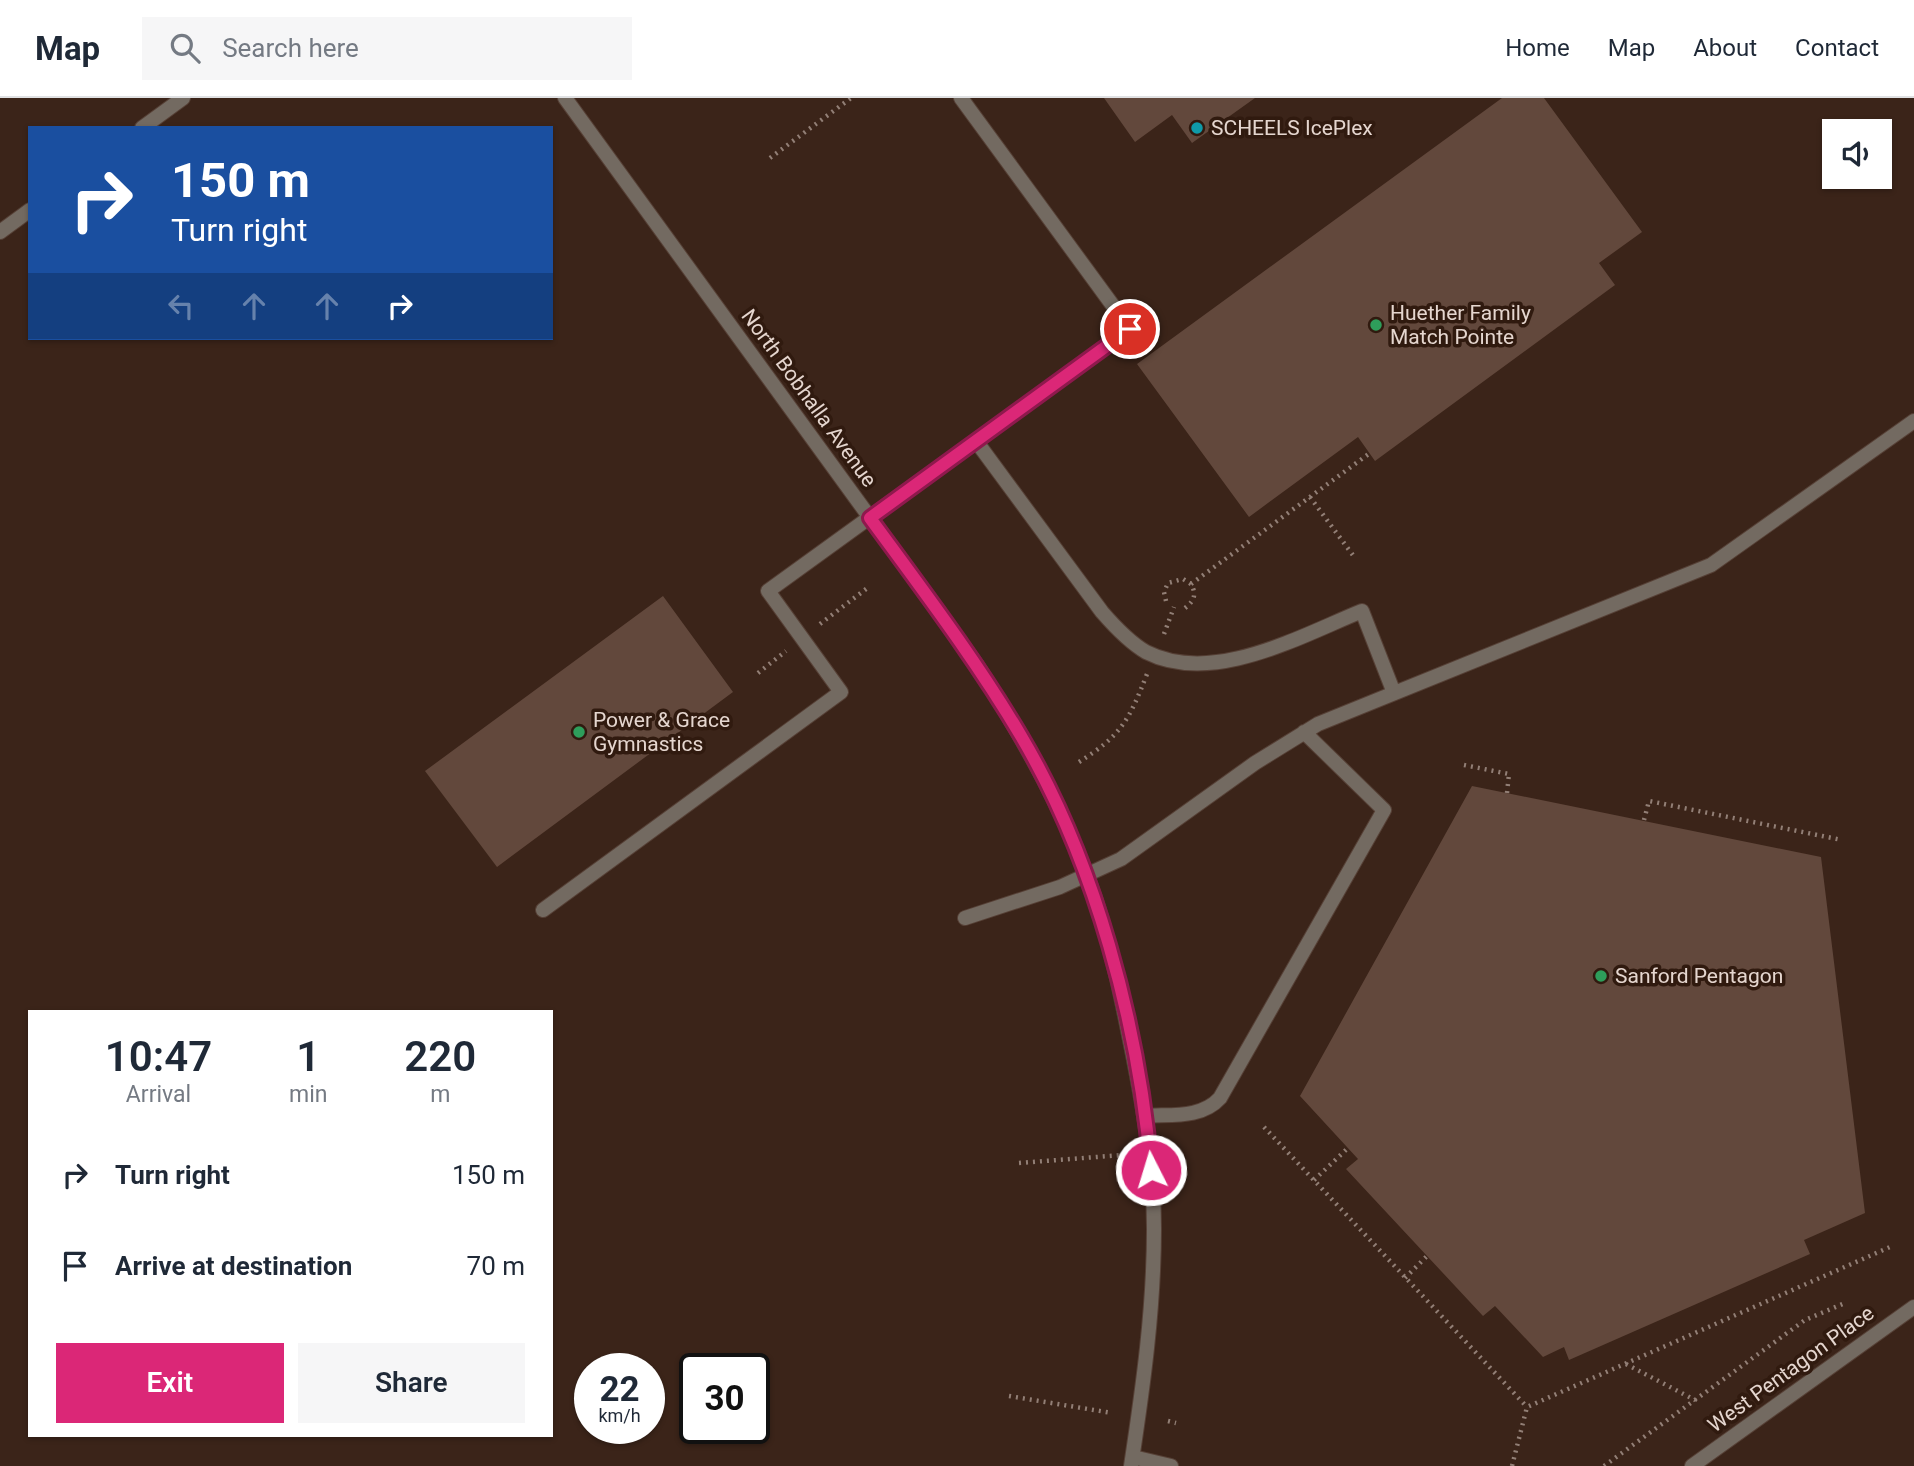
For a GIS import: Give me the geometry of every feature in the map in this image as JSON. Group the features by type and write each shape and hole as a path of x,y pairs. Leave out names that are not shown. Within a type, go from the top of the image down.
{"street":[{"path":"145,126 183,98"},
{"name":"North Bobhalla Avenue","path":"565,98 978,665 1023,738 1087,877 1111,953 1145,1116 1154,1230 1150,1326 1132,1461"},
{"path":"543,910 841,692 768,591 1130,329 961,98"},
{"path":"0,232 28,211"},
{"path":"965,918 1087,877 1121,859 1255,762 1304,732 1349,710 1711,565 1914,421"},
{"path":"976,441 1102,612 1130,641 1155,655 1188,663 1238,659 1362,611 1394,693"},
{"path":"1145,1116 1194,1113 1206,1110 1220,1098 1384,810 1304,732"},
{"name":"West Pentagon Place","path":"1692,1466 1914,1307"},
{"path":"1132,1461 1171,1466"}],"path":[{"path":"770,158 851,98"},
{"path":"1191,584 1370,453"},
{"path":"1310,497 1355,558"},
{"path":"1166,601 1165,587 1172,580 1183,579 1194,589 1194,600 1185,608"},
{"path":"1079,762 1112,739 1125,725 1174,607"},
{"path":"1464,765 1509,775 1507,793"},
{"path":"1644,820 1649,802 1842,840"},
{"path":"1264,1127 1527,1407"},
{"path":"1314,1180 1348,1148"},
{"path":"1019,1163 1122,1155"},
{"path":"1527,1407 1890,1247"},
{"path":"1405,1278 1427,1256"},
{"path":"1604,1466 1696,1402 1805,1320 1844,1303"},
{"path":"1625,1364 1696,1402"},
{"path":"1009,1396 1112,1413"},
{"path":"1512,1466 1527,1407"},
{"path":"1168,1421 1175,1423"}],"building":[{"name":"SCHEELS IcePlex","path":"1104,98 1255,98 1192,143 1172,115 1135,142"},
{"name":"Huether Family Match Pointe","path":"1502,98 1544,98 1642,232 1599,263 1615,285 1375,461 1358,437 1249,517 1137,364"},
{"name":"Power & Grace Gymnastics","path":"663,596 733,692 497,867 425,771"},
{"name":"Sanford Pentagon","path":"1472,786 1821,857 1865,1213 1804,1240 1810,1254 1569,1360 1564,1347 1543,1357 1495,1306 1483,1316 1346,1169 1358,1159 1300,1096"}],"place":[{"name":"SCHEELS IcePlex","path":"1197,128"},
{"name":"Huether Family Match Pointe","path":"1376,325"},
{"name":"Power & Grace Gymnastics","path":"579,732"},
{"name":"Sanford Pentagon","path":"1601,976"}],"route":[{"path":"1130,329 870,518 978,665 1023,738 1076,849 1096,901 1125,1011 1146,1124 1151,1170"}]}
